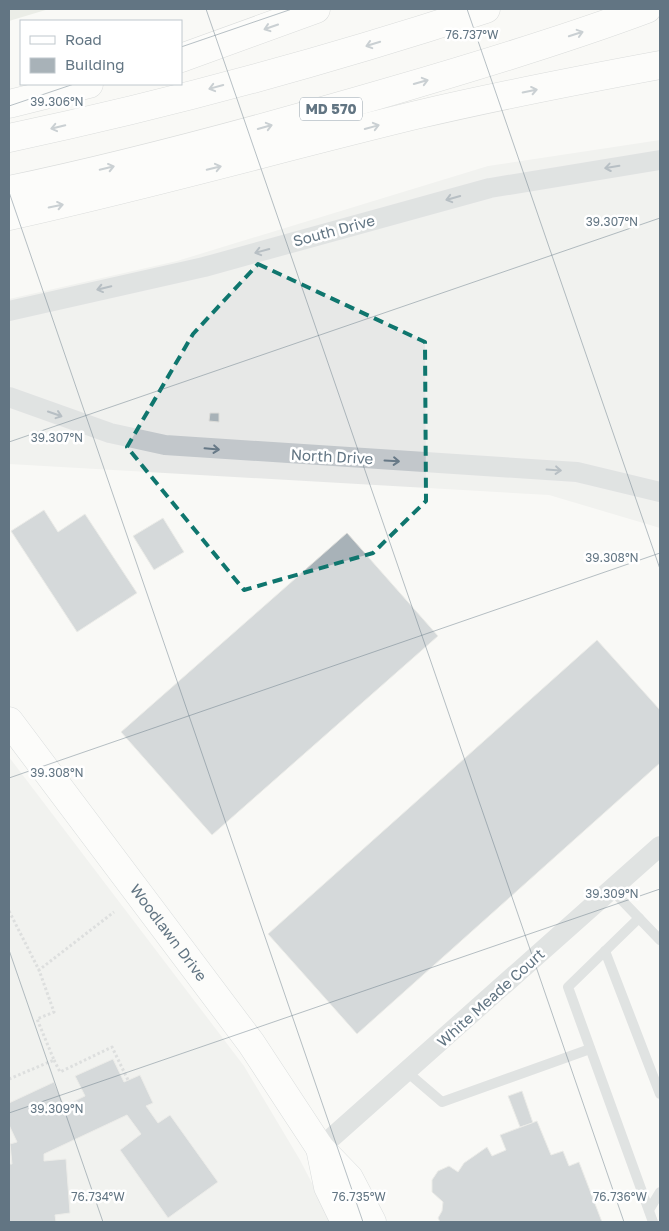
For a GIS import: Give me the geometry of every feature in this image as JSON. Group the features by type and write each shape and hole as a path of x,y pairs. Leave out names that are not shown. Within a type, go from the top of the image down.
{"main road":[{"path":"182,58 316,9"},
{"path":"9,138 324,59 486,9"},
{"name":"MD 570","path":"9,190 201,145 339,106 471,68 647,9"},
{"path":"9,216 209,169 416,115 660,65"},
{"path":"9,104 85,85"},
{"name":"Woodlawn Drive","path":"9,721 251,1043 320,1148 349,1178 372,1222"},
{"name":"Woodlawn Drive","path":"320,1148 328,1187 345,1222"}],"street":[{"name":"South Drive","path":"9,311 204,267 490,188 660,160"},
{"name":"North Drive","path":"9,398 110,433 164,445 577,472 660,492"},
{"name":"White Meade Court","path":"320,1148 660,846"}],"lane":[{"path":"612,890 660,940"},
{"path":"639,918 568,987 653,1222"},
{"path":"605,951 660,1094"},
{"path":"407,1072 442,1102 590,1049"},
{"path":"649,1210 660,1192"}],"path":[{"path":"9,910 39,970 54,1012 37,1019 60,1072 112,1048 128,1080"},
{"path":"39,970 114,912"},
{"path":"9,1079 54,1060"}],"highlighted area":[{"path":"258,264 425,342 426,501 373,553 244,590 127,447 193,334"}],"shaded area":[{"path":"9,9 49,9 9,21"},
{"path":"660,140 660,528 549,495 9,464 9,299 177,261 488,166"},
{"path":"9,757 244,1066 300,1160 332,1222 9,1222"}],"building":[{"path":"210,413 219,413 219,422 209,421"},
{"path":"44,510 58,532 85,514 137,593 77,632 11,531"},
{"path":"163,518 184,552 154,570 133,536"},
{"path":"347,533 438,636 212,835 121,732"},
{"path":"597,640 660,710 660,763 357,1034 268,934"},
{"path":"113,1059 124,1082 140,1075 153,1103 146,1106 158,1123 170,1115 218,1182 168,1218 120,1150 141,1134 127,1115 44,1154 44,1161 66,1159 70,1213 55,1215 56,1222 9,1222 9,1164 12,1164 10,1144 17,1142 9,1125 9,1103 54,1082 64,1106 85,1096 75,1076"},
{"path":"522,1091 533,1123 520,1127 508,1096"},
{"path":"537,1121 551,1155 563,1151 569,1166 579,1162 602,1222 440,1222 438,1218 442,1211 443,1202 432,1192 432,1180 438,1171 449,1166 458,1172 464,1163 487,1147 492,1156 506,1150 500,1135"}]}
